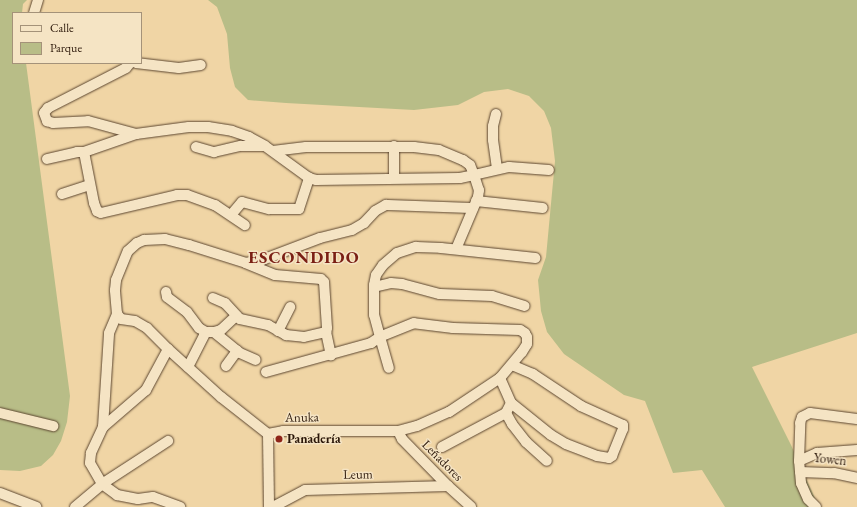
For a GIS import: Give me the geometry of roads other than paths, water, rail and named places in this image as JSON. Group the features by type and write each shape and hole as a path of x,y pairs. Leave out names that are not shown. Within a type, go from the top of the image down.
{"street":[{"path":"34,12 38,0"},
{"path":"129,64 126,68 48,108 44,113 47,121 88,121 136,134"},
{"path":"142,64 179,68 201,66"},
{"path":"496,114 493,126 493,140 497,169"},
{"path":"47,159 77,152 84,152 136,134 189,127 208,127 232,131 269,148 309,178 316,180 460,178 509,167 549,170"},
{"path":"196,147 214,152 241,146 269,148 394,146 414,147 449,153 470,165 479,190 475,205 456,250"},
{"path":"394,146 394,178"},
{"path":"84,152 90,185 97,210 101,213 177,194 199,198 231,214 245,225"},
{"path":"231,214 242,202 268,209 299,209 309,178"},
{"path":"62,194 90,185"},
{"path":"246,262 262,260 320,238 352,230 364,223 375,211 386,205 475,205 543,208"},
{"path":"180,507 153,497 127,498 117,495 102,484 90,463 91,453 103,427 108,333 118,314 115,290 116,280 128,251 137,243 144,240 165,239 246,262 275,275 321,279 324,282 326,332 331,355"},
{"path":"388,368 374,315 374,287 379,270 397,253 416,247 535,258"},
{"path":"374,287 391,283 402,284 440,294 492,296 525,306"},
{"path":"166,292 167,297 187,312 199,328 210,332 237,351 256,360"},
{"path":"213,298 225,303 240,319 268,326 286,335 298,337 326,332"},
{"path":"278,331 290,307"},
{"name":"Anuka","path":"118,314 120,319 135,321 148,328 168,349 221,397 268,434 284,431 398,431 418,426 449,412 500,378 512,366 527,344 525,332 520,330 453,328 414,323 380,337"},
{"path":"188,367 210,332 220,330 236,316"},
{"path":"266,372 331,355 371,342 380,337"},
{"path":"103,427 146,390 168,349"},
{"path":"226,366 237,351"},
{"path":"500,378 512,403 551,435 566,444 597,456 609,458 612,456 623,429 623,425 620,422 581,406 533,374 512,366"},
{"path":"442,447 506,413 512,403"},
{"path":"0,413 53,426"},
{"path":"506,413 517,432 547,461"},
{"path":"816,507 804,491 800,472 800,423 805,414 810,413 857,419"},
{"name":"Leñadores","path":"398,431 402,439 471,507"},
{"path":"268,434 269,507"},
{"path":"75,507 102,484 168,441"},
{"path":"799,461 817,453 857,450"},
{"name":"Yowen","path":"800,472 834,473 857,478"},
{"name":"Leum","path":"273,507 305,490 448,486"},
{"path":"0,493 36,507"}],"place":[{"name":"Panadería","path":"279,439"}],"district":[{"name":"ESCONDIDO","path":"304,258"}]}
